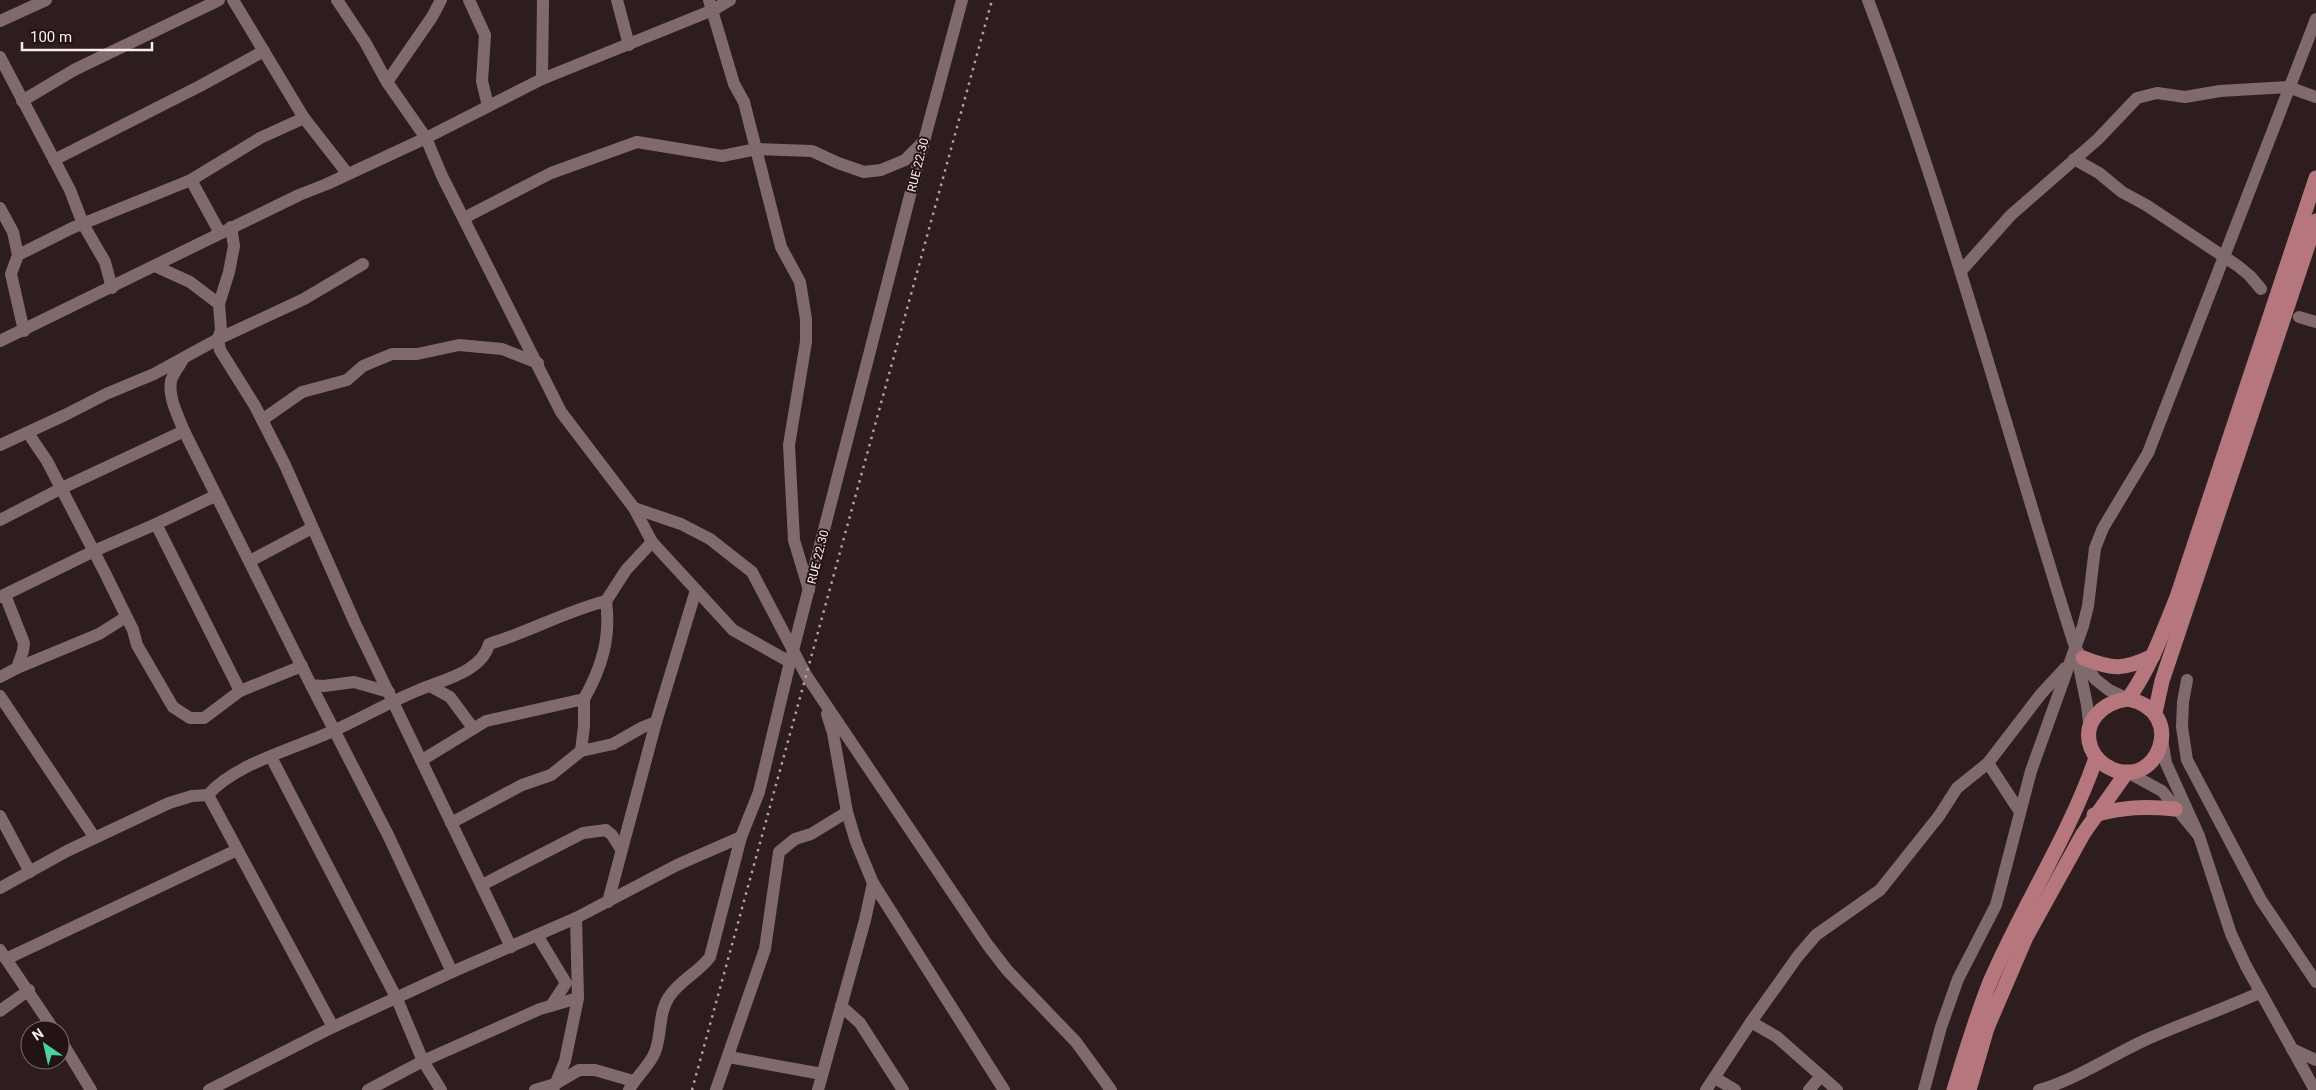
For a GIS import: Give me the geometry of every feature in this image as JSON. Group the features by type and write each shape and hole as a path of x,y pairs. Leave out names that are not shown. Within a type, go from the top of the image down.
{"main road":[{"path":"2128,699 2140,683 2153,656 2177,597 2316,178"},
{"path":"2155,713 2162,682 2316,221"},
{"path":"2079,653 2107,667 2134,665 2153,656"},
{"path":"2128,699 2138,701 2155,713 2162,730 2162,738 2154,758 2142,768 2127,772 2110,768 2096,758 2091,748 2090,732 2096,714 2104,706 2116,700 2128,699"},
{"path":"1954,1090 1975,1022 1991,981 2074,815 2096,758"},
{"path":"1968,1090 1988,1028 2026,938 2094,815 2127,772"},
{"path":"2094,815 2122,808 2145,806 2175,809"}],"street":[{"path":"0,21 46,0"},
{"path":"22,100 74,70 219,0"},
{"path":"233,0 304,118 347,173"},
{"path":"336,0 365,42 387,82 426,138 442,176 501,296 538,363 561,412 634,508 652,542 733,630 792,656"},
{"path":"387,82 432,18 441,0"},
{"path":"468,0 485,35 482,81 488,106"},
{"path":"542,79 543,0"},
{"path":"617,0 629,45"},
{"path":"0,341 112,288 226,230 426,138 542,79 629,45 711,5 730,0"},
{"name":"RUE 22.30","path":"631,1086 648,1067 656,1050 659,1026 668,998 686,978 702,968 710,957 741,837 759,792 924,141 962,0"},
{"path":"1868,0 1893,65 1961,272 2079,653 2090,732"},
{"path":"711,5 734,84 744,102 781,247 800,282 806,319 806,342 788,445 794,540 810,590"},
{"path":"1706,1090 1798,956 1816,935 1880,890 1938,816 1957,788 1988,763 2041,694 2079,653 2088,606 2095,548 2103,528 2148,452 2288,87 2316,19"},
{"path":"54,160 200,86 264,50"},
{"path":"0,57 70,190 83,224 105,262 112,288"},
{"path":"1961,272 2011,215 2098,138 2137,98 2146,94 2157,93 2185,96 2220,91 2288,87 2316,97"},
{"path":"24,330 6,274 18,255 83,224 191,180 260,138 304,118"},
{"path":"464,218 551,173 637,142 722,156 757,149 812,151 864,172 881,170 905,160 924,141"},
{"path":"2074,159 2100,173 2122,192 2146,205 2223,257 2250,276 2260,289"},
{"path":"191,180 226,230 234,246 229,272 219,304 221,330 218,339 224,358 262,420 285,465 312,528 391,697 511,947"},
{"path":"0,208 13,232 18,255"},
{"path":"0,445 106,394 154,374 218,339 304,299 362,264"},
{"path":"155,266 190,282 219,304"},
{"path":"2299,317 2316,322"},
{"path":"262,420 302,392 347,380 364,366 392,354 417,354 459,345 502,349 538,363"},
{"path":"183,359 173,376 171,385 173,400 184,432 215,496 250,560 333,731 388,835 452,972"},
{"path":"2,515 184,432"},
{"path":"28,433 62,488 147,663 173,707 190,718 204,718 240,691 302,666"},
{"path":"17,668 24,643 3,596 94,551 215,496"},
{"path":"634,508 681,524 710,539 752,572 792,656 986,944 1007,970 1076,1042 1111,1090"},
{"path":"156,524 240,691"},
{"path":"250,560 312,528"},
{"path":"0,888 95,838 169,803 192,796 208,795 228,776 333,731 391,697 430,686 462,672 487,652 489,644 519,635 584,606 606,600 626,570 652,542"},
{"path":"608,902 656,722 696,590"},
{"path":"581,751 584,726 584,699 606,649 609,621 606,600"},
{"path":"0,677 99,634 126,617"},
{"path":"2079,653 2100,684 2128,699"},
{"path":"1924,1090 1941,1027 1958,979 1996,905 2031,771 2067,666"},
{"path":"2187,680 2182,702 2182,727 2187,760 2261,900 2316,982"},
{"path":"311,685 324,686 354,682 391,697"},
{"path":"430,686 450,697 473,728"},
{"path":"0,696 95,838"},
{"path":"422,760 486,721 584,699"},
{"path":"824,702 833,733 847,812 856,842 873,883 927,965 1004,1090"},
{"path":"452,823 522,785 551,775 581,751 613,744 656,722"},
{"path":"2162,738 2166,762 2199,836 2231,934 2259,993 2315,1090"},
{"path":"271,757 397,998 423,1061 441,1090"},
{"path":"1988,763 2020,812"},
{"path":"2127,772 2162,791 2199,836"},
{"path":"208,795 332,1027"},
{"path":"716,1090 765,949 779,852 795,839 811,834 847,812"},
{"path":"482,885 583,833 606,830 631,814"},
{"path":"0,816 30,872"},
{"path":"606,830 612,834 621,850"},
{"path":"209,1090 332,1027 576,918 677,865 741,837"},
{"path":"48,1020 29,990 3,955 238,850"},
{"path":"818,1090 873,883"},
{"path":"554,1087 565,1061 578,998 576,918"},
{"path":"537,935 566,982 551,1006"},
{"path":"0,1011 29,990"},
{"path":"2039,1090 2074,1076 2162,1032 2211,1015 2259,993"},
{"path":"368,1090 423,1061 551,1006 578,998"},
{"path":"841,1006 860,1023 903,1090"},
{"path":"1751,1022 1776,1037 1837,1090"},
{"path":"2292,1048 2316,1060"},
{"path":"70,1055 91,1090"},
{"path":"729,1057 822,1074"},
{"path":"535,1090 554,1087 579,1070 596,1070 631,1086"},
{"path":"1810,1090 1821,1076"},
{"path":"1715,1078 1735,1090"}],"railway":[{"path":"692,1090 992,0"}]}
